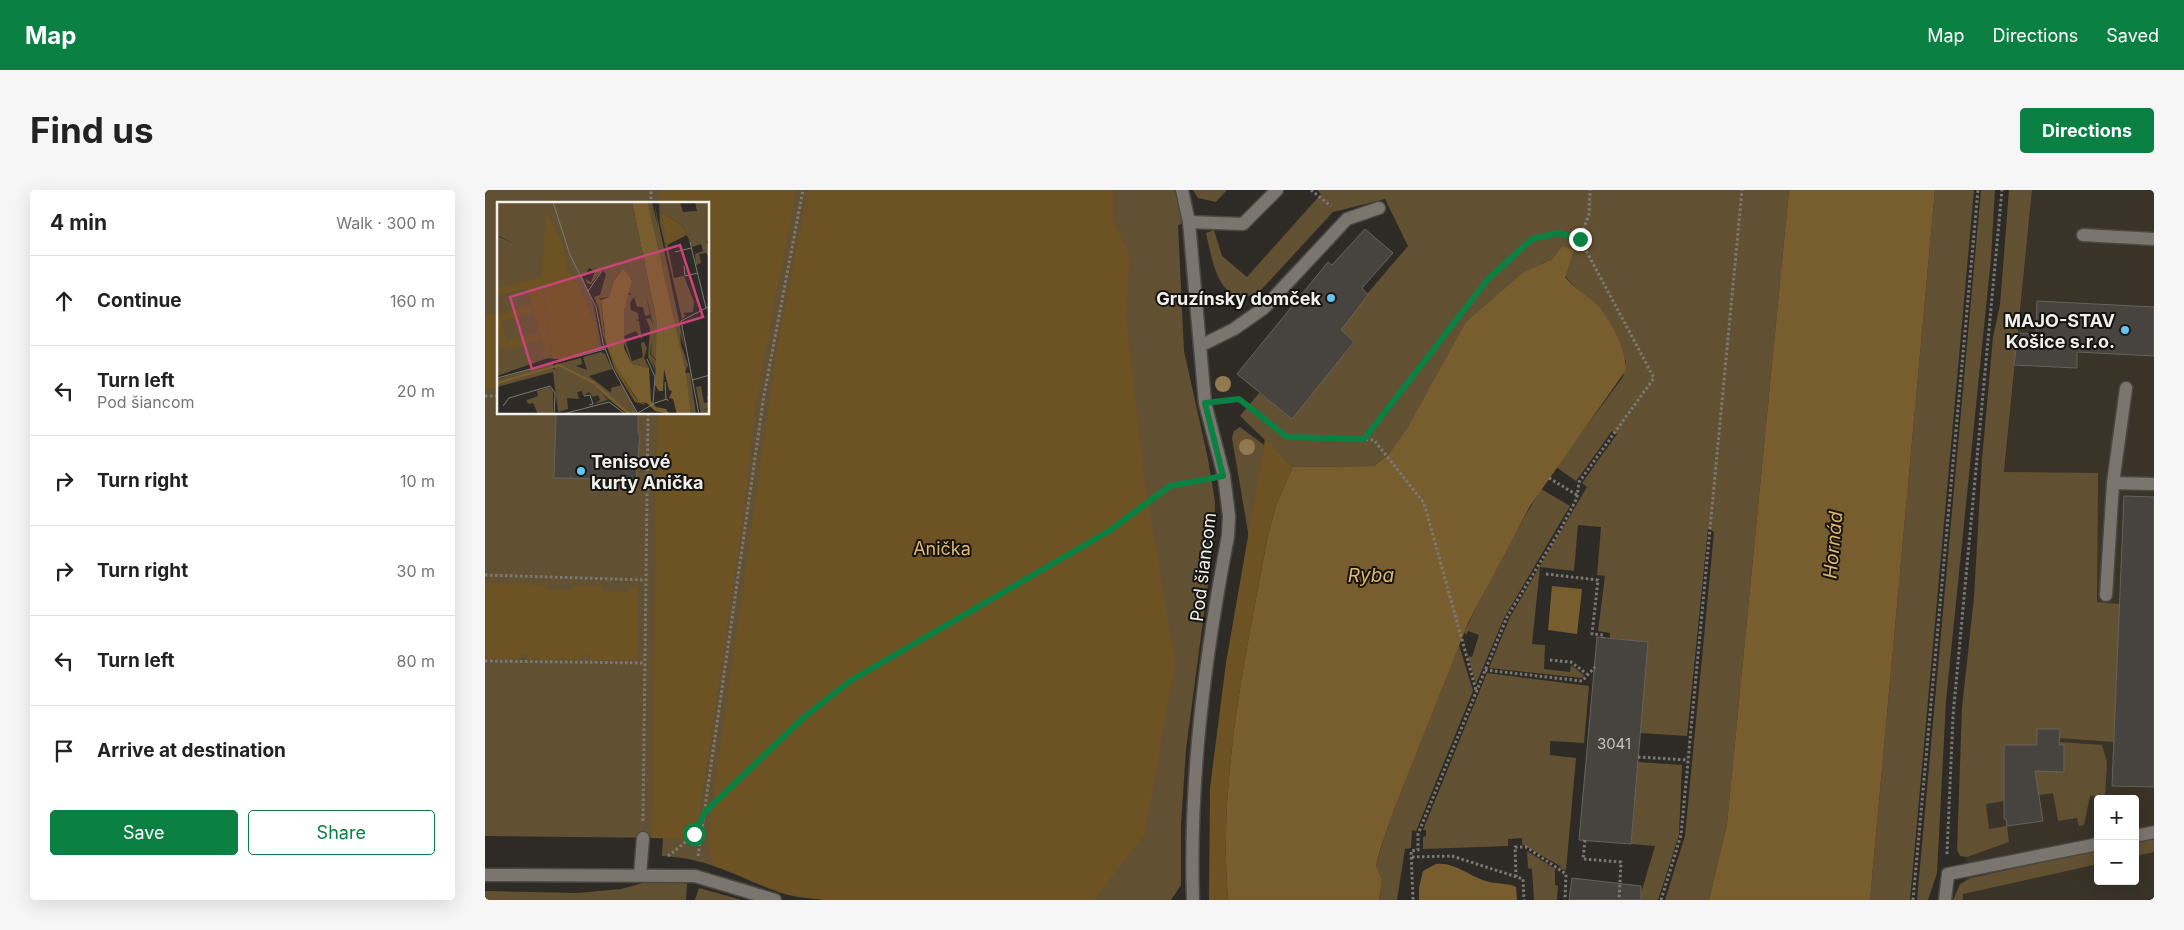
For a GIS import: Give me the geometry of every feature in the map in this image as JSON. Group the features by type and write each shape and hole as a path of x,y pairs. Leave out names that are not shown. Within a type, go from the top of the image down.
{"lane":[{"name":"Pod šiancom","path":"1182,190 1189,222 1205,403 1223,476 1229,516 1228,536 1203,692 1194,778 1193,900"},
{"path":"1189,222 1243,224 1277,190"},
{"path":"1200,346 1234,329 1264,308 1347,219 1379,208"},
{"path":"2083,235 2154,239"},
{"path":"2106,595 2113,483 2127,388"},
{"path":"2113,483 2154,484"},
{"path":"2139,835 2154,832"},
{"path":"642,875 643,838"},
{"path":"1945,899 1948,874 2094,845"},
{"path":"485,875 695,876 775,900"}],"path":[{"path":"695,876 764,395 803,190"},
{"path":"1311,190 1336,210"},
{"path":"1580,239 1589,214 1590,190"},
{"path":"1661,900 1681,835 1742,190"},
{"path":"1913,900 1978,190"},
{"path":"1948,874 1946,839 1953,716 2002,190"},
{"path":"1364,439 1488,279 1532,239 1558,233 1580,239 1654,378 1579,482 1577,495 1560,530 1507,617 1418,834 1418,850 1411,851 1413,900"},
{"path":"1205,403 1239,399 1287,437 1374,440 1424,503 1477,691"},
{"path":"643,838 648,415"},
{"path":"642,875 688,840 705,812 803,718 850,681 1109,531 1170,486 1223,476"},
{"path":"1549,478 1577,495"},
{"path":"1546,574 1598,580 1592,634 1603,635 1603,638"},
{"path":"485,576 646,580"},
{"path":"1550,660 1571,662 1587,674"},
{"path":"485,661 645,663"},
{"path":"1485,670 1582,681 1595,668"},
{"path":"1638,757 1688,760"},
{"path":"1585,840 1583,858 1621,862 1619,900"},
{"path":"1516,877 1515,847 1526,848 1566,874 1565,900"},
{"path":"1412,857 1453,856 1523,879 1524,900"}],"shaded area":[{"path":"2032,190 2154,190 2154,900 1963,900"}],"green space":[{"name":"Anička","path":"485,190 1182,190 1189,222 1178,225 1184,351 1208,459 1215,502 1214,538 1186,749 1181,824 1181,885 1171,900 824,900 799,897 769,888 711,865 662,856 663,838 485,836"},
{"path":"660,190 796,190 755,407 743,519 699,817 692,830 684,839 652,838 657,415 710,415 710,202 659,202"},
{"name":"Anička","path":"808,190 1113,190 1113,220 1130,256 1126,318 1145,483 1175,664 1145,833 1094,900 824,900 786,894 715,865 709,853 709,827 777,350"},
{"path":"1193,190 1227,190 1216,202 1198,198"},
{"path":"1317,190 1789,190 1727,824 1709,900 1665,900 1685,836 1714,532 1708,528 1687,736 1640,733 1648,642 1610,638 1610,633 1598,631 1605,576 1597,575 1601,527 1578,525 1574,571 1540,567 1532,644 1545,645 1544,669 1570,672 1571,665 1584,675 1582,678 1489,668 1510,617 1587,487 1582,483 1617,434 1612,431 1576,481 1556,467 1623,377 1626,362 1619,342 1609,323 1565,276 1562,246 1552,259 1541,264 1389,454 1374,466 1293,467 1240,416 1259,393 1292,418 1354,342 1341,330 1367,294 1408,246 1385,199 1333,212 1260,291 1246,296 1236,295 1227,290 1220,281 1211,257 1206,233 1214,230 1222,256 1247,277 1321,194"},
{"path":"1935,190 1974,190 1910,900 1870,900"},
{"path":"1981,190 1995,190 1991,258 1946,701 1937,873 1928,900 1917,900"},
{"path":"2009,190 2032,190 2004,472 2098,473 2097,602 2120,604 2114,742 2059,738 2059,729 2037,729 2037,745 2026,771 2064,771 2059,742 2102,745 2107,762 2105,795 2090,796 2084,825 2079,826 2077,818 2058,821 2053,793 1986,804 1989,829 2007,826 2009,842 1967,857 1960,856 1957,850 1962,708 1974,597 1982,459 1993,337 2000,305"},
{"path":"485,314 497,315 497,388 485,388"},
{"path":"1240,427 1264,445 1249,538 1232,438 1234,431"},
{"path":"1265,439 1293,467 1276,505 1267,540 1235,719 1227,809 1228,900 1209,900 1210,788 1226,663"},
{"path":"1541,489 1570,506 1504,618 1476,684 1468,656 1472,657 1479,635 1468,631 1466,635 1464,632 1507,547"},
{"path":"485,583 545,585 545,589 573,590 573,586 601,586 601,591 629,592 629,588 638,588 637,660 590,660 590,655 581,655 580,659 529,658 529,654 521,654 521,658 485,658"},
{"path":"1459,645 1473,691 1416,831 1412,830 1411,848 1405,849 1397,900 1379,900 1382,879 1376,866 1380,851 1394,810"},
{"path":"1487,673 1589,686 1584,743 1550,741 1550,755 1576,758 1566,870 1561,869 1560,866 1522,844 1522,838 1508,839 1508,846 1423,849 1423,837 1426,836 1426,830 1423,830"},
{"path":"1638,762 1682,765 1679,835 1658,900 1639,900 1655,846 1631,844"},
{"path":"2154,839 2154,852 2139,855 2139,842"},
{"path":"1527,851 1555,869 1555,885 1558,886 1557,900 1534,900 1532,869 1528,868"},
{"path":"2094,851 2094,865 1963,894 1963,900 1953,900 1960,884 1971,878"},
{"path":"650,881 678,881 687,884 686,900 485,900 485,891 578,893 621,889"},
{"path":"699,888 742,900 695,900"}],"water":[{"name":"Hornád","path":"1789,190 1935,190 1870,900 1709,900 1727,824"},
{"name":"Ryba","path":"1562,246 1574,250 1565,277 1601,309 1616,334 1623,353 1626,370 1530,506 1468,623 1380,850 1376,866 1382,879 1379,900 1228,900 1227,809 1230,764 1242,674 1267,540 1276,505 1293,467 1374,466 1389,454 1407,429 1466,322 1523,273 1552,259"},
{"path":"1552,586 1582,589 1577,634 1548,630"},
{"path":"1436,864 1450,865 1482,880 1516,887 1517,900 1419,900 1419,888 1423,871"}],"building":[{"path":"1365,229 1393,253 1362,288 1368,295 1341,330 1354,342 1292,419 1237,374 1328,262 1332,265"},
{"path":"2037,301 2154,307 2154,356 2077,352 2077,368 2014,365 2018,333 2036,334"},
{"path":"556,415 638,415 638,434 640,434 636,479 554,478"},
{"path":"2124,496 2154,497 2154,787 2112,786"},
{"path":"1597,637 1648,642 1631,844 1579,840"},
{"path":"2037,729 2060,729 2059,745 2064,745 2064,772 2035,771 2043,821 2007,826 2006,819 2004,819 2004,745 2037,745"},
{"path":"1572,878 1641,886 1641,900 1569,900"}],"place":[{"name":"Gruzínsky domček","path":"1331,298"},
{"name":"MAJO-STAV Košice s.r.o.","path":"2125,330"},
{"name":"Tenisové kurty Anička","path":"581,471"}],"route":[{"path":"694,834 705,812 803,718 850,681 1109,531 1170,486 1223,476 1205,403 1239,399 1287,437 1364,439 1488,279 1532,239 1558,233 1580,239"}]}
